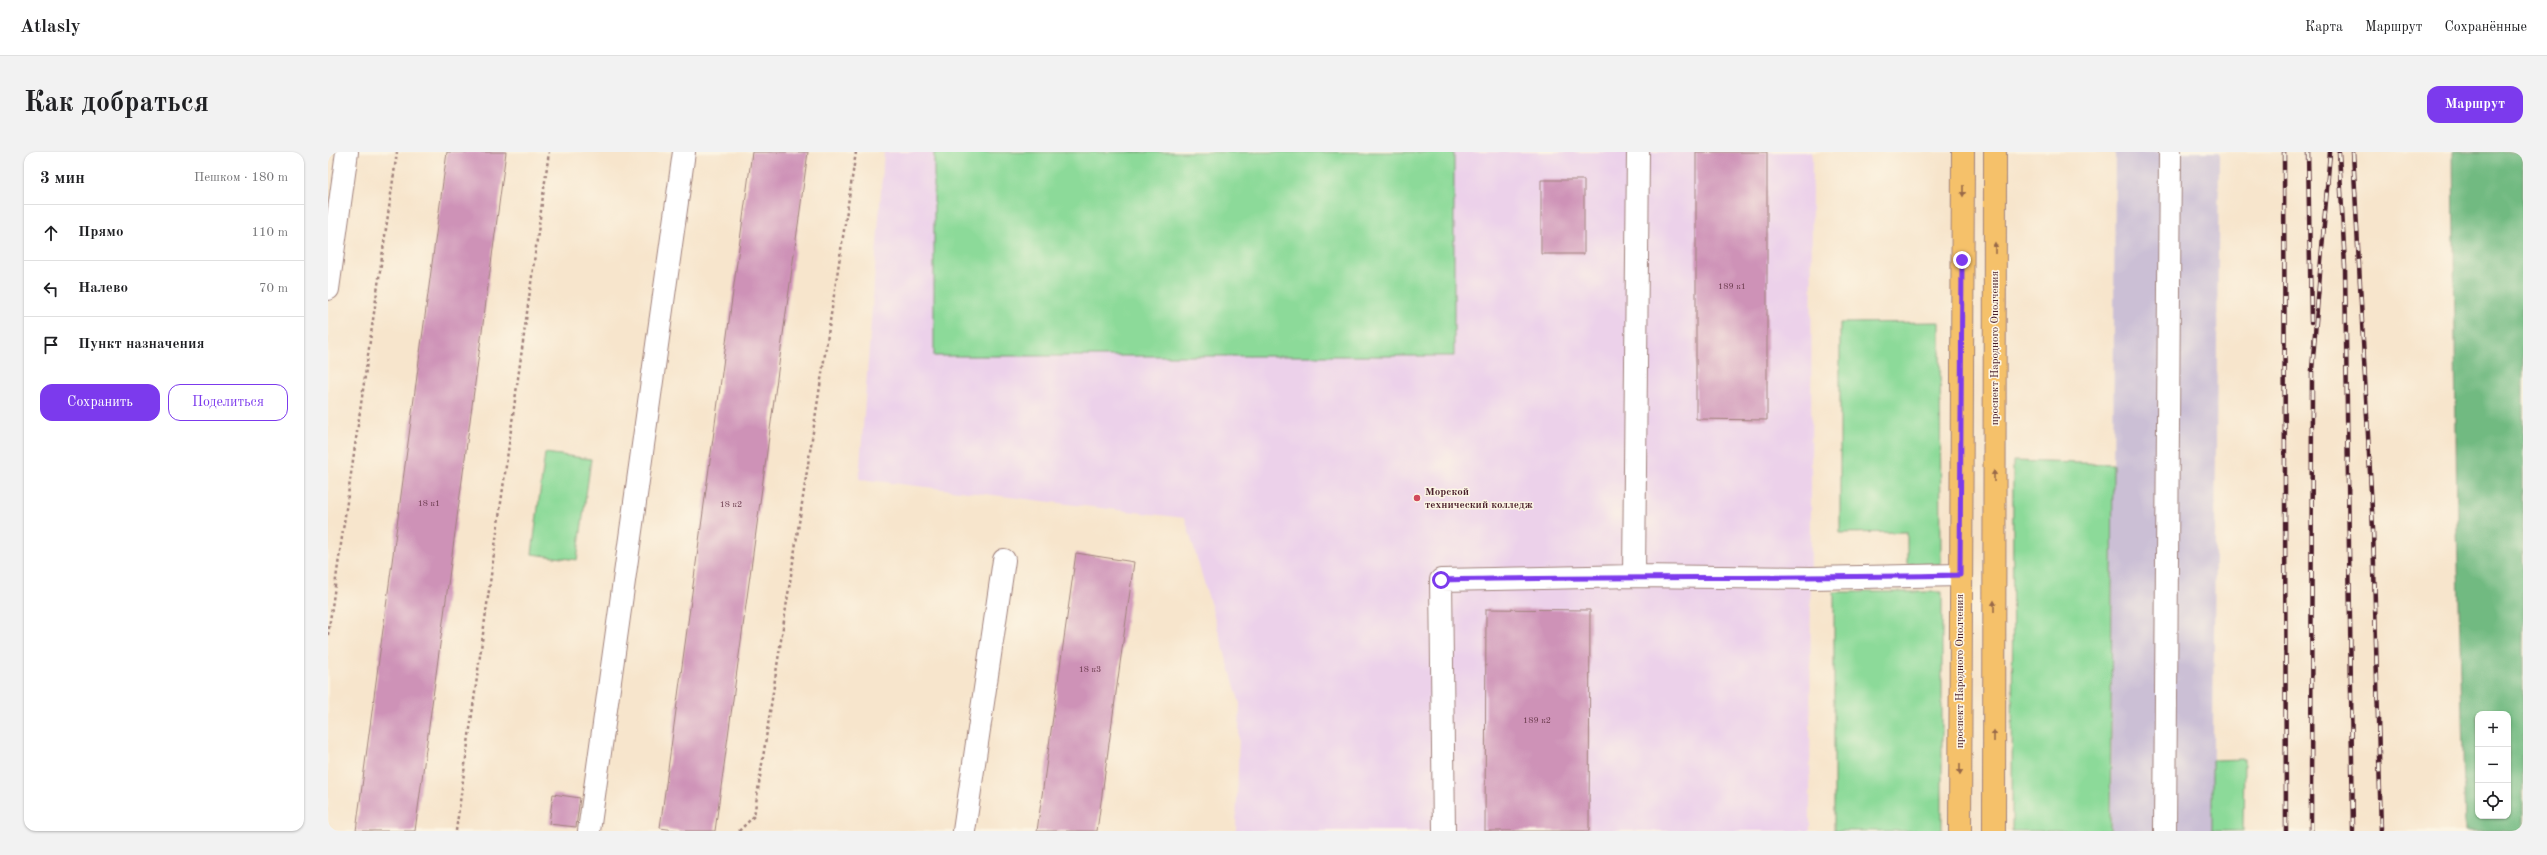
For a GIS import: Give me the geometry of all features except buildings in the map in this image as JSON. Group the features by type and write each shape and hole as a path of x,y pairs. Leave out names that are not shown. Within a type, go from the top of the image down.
{"main road":[{"name":"проспект Народного Ополчения","path":"1960,831 1963,152"},
{"name":"проспект Народного Ополчения","path":"1994,831 1995,152"}],"street":[{"path":"328,289 347,152"},
{"path":"588,831 684,152"},
{"path":"1634,576 1638,152"},
{"path":"2164,831 2170,152"},
{"path":"964,831 1004,560"},
{"path":"1444,831 1441,580 1634,576 1811,578 1960,575"}],"path":[{"path":"328,634 397,152"},
{"path":"456,831 549,152"},
{"path":"739,831 754,816 856,152"}],"shaded area":[{"name":"Морской технический колледж","path":"884,152 1812,152 1810,831 1236,831 1240,704 1185,518 859,479"},
{"path":"2115,152 2219,152 2212,831 2111,831"}],"green space":[{"path":"934,152 1454,152 1454,356 934,356"},
{"path":"2453,152 2523,152 2523,831 2465,831 2457,527"},
{"path":"1940,322 1941,564 1907,564 1907,532 1840,533 1840,323"},
{"path":"545,453 591,459 577,560 532,554"},
{"path":"2013,461 2113,464 2110,831 2012,831"},
{"path":"1834,592 1942,592 1942,831 1834,831"},
{"path":"2244,759 2243,831 2212,831 2212,760"}],"railway":[{"path":"2284,152 2286,831"},
{"path":"2308,152 2311,322"},
{"path":"2311,831 2312,370 2330,152"},
{"path":"2339,152 2345,267 2353,831"},
{"path":"2353,152 2373,529 2381,831"}],"place":[{"name":"Морской технический колледж","path":"1417,498"}],"route":[{"path":"1441,580 1634,576 1811,578 1960,575 1962,260"}]}
